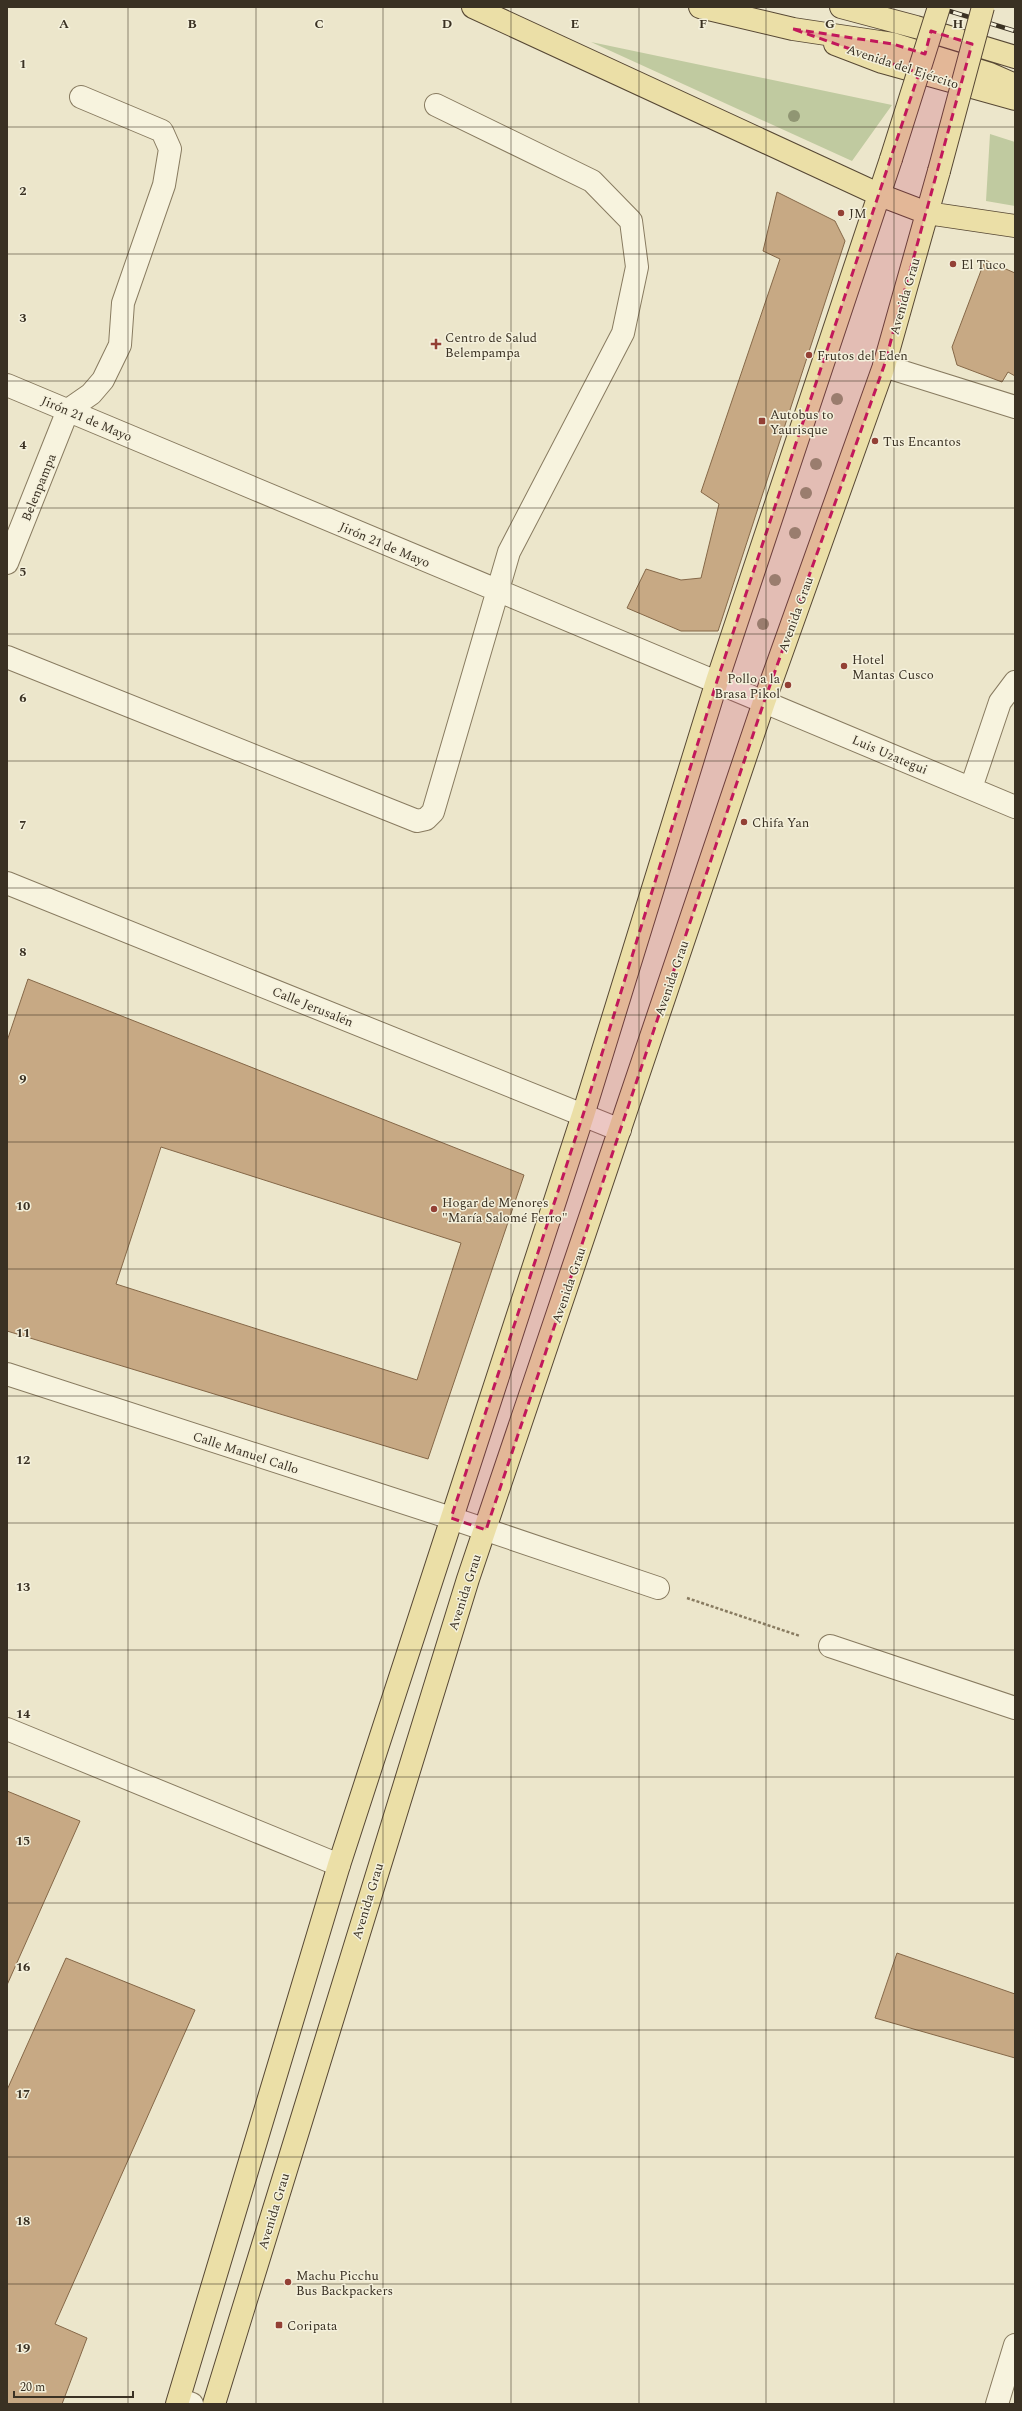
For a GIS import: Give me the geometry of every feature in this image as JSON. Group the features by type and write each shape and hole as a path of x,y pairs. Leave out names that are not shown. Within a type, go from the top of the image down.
{"main road":[{"path":"473,7 880,195 927,213 1015,226"},
{"name":"Avenida del Ejército","path":"700,7 793,28 893,44 990,74 1015,85"},
{"path":"841,7 916,27 1015,57"},
{"path":"183,2402 339,1865 583,1115 717,682 880,195 939,7"},
{"name":"Avenida Grau","path":"214,2404 387,1836 468,1578 486,1530 764,702 884,366 940,171 983,7"},
{"name":"Avenida del Ejército","path":"793,28 882,62 1015,99"}],"street":[{"path":"68,410 91,394 103,380 120,346 123,303 164,185 170,149 162,131 81,97"},
{"path":"7,657 417,821 426,819 433,812 496,590 509,552 623,333 637,267 631,222 592,181 436,105"},
{"path":"884,366 1015,407"},
{"name":"Jirón 21 de Mayo","path":"7,385 764,702"},
{"name":"Belenpampa","path":"7,563 68,410"},
{"path":"971,788 1000,702 1015,682"},
{"name":"Luis Uzategui","path":"764,702 1015,806"},
{"name":"Calle Jerusalén","path":"7,883 620,1130"},
{"name":"Calle Manuel Callo","path":"7,1374 452,1518 658,1588"},
{"path":"830,1646 1015,1708"},
{"path":"7,1729 339,1865"},
{"path":"997,2404 1015,2345"}],"path":[{"path":"658,1588 830,1646"}],"highlighted area":[{"path":"793,29 893,44 925,54 931,31 972,44 884,366 764,702 486,1530 451,1518 583,1115 717,681 919,73"}],"green space":[{"path":"591,42 892,105 852,161"},
{"path":"990,134 1015,142 1015,206 986,201"}],"building":[{"path":"777,192 835,221 845,241 718,631 681,631 627,608 646,569 681,580 701,578 719,504 701,492 780,259 763,251"},
{"path":"985,260 1015,273 1015,376 1008,372 1002,382 957,365 952,347"},
{"name":"Hogar de Menores \"María Salomé Ferro\"","path":"28,979 524,1175 428,1459 7,1331 7,1041","holes":["161,1147 461,1243 417,1380 116,1284"]},
{"path":"7,1791 80,1821 7,1985"},
{"path":"897,1953 1015,1994 1015,2058 875,2018"},
{"path":"66,1958 195,2010 55,2324 87,2338 62,2404 7,2404 7,2090"}],"railway":[{"path":"936,7 1015,31"}],"place":[{"name":"JM","path":"841,213"},
{"name":"El Tuco","path":"953,264"},
{"name":"Centro de Salud Belempampa","path":"436,344"},
{"name":"Frutos del Eden","path":"809,355"},
{"name":"Autobus to Yaurisque","path":"762,421"},
{"name":"Tus Encantos","path":"875,441"},
{"name":"Hotel Mantas Cusco","path":"844,666"},
{"name":"Pollo a la Brasa Pikol","path":"788,685"},
{"name":"Chifa Yan","path":"744,822"},
{"name":"Hogar de Menores \"María Salomé Ferro\"","path":"434,1209"},
{"name":"Machu Picchu Bus Backpackers","path":"288,2282"},
{"name":"Coripata","path":"279,2325"}]}
